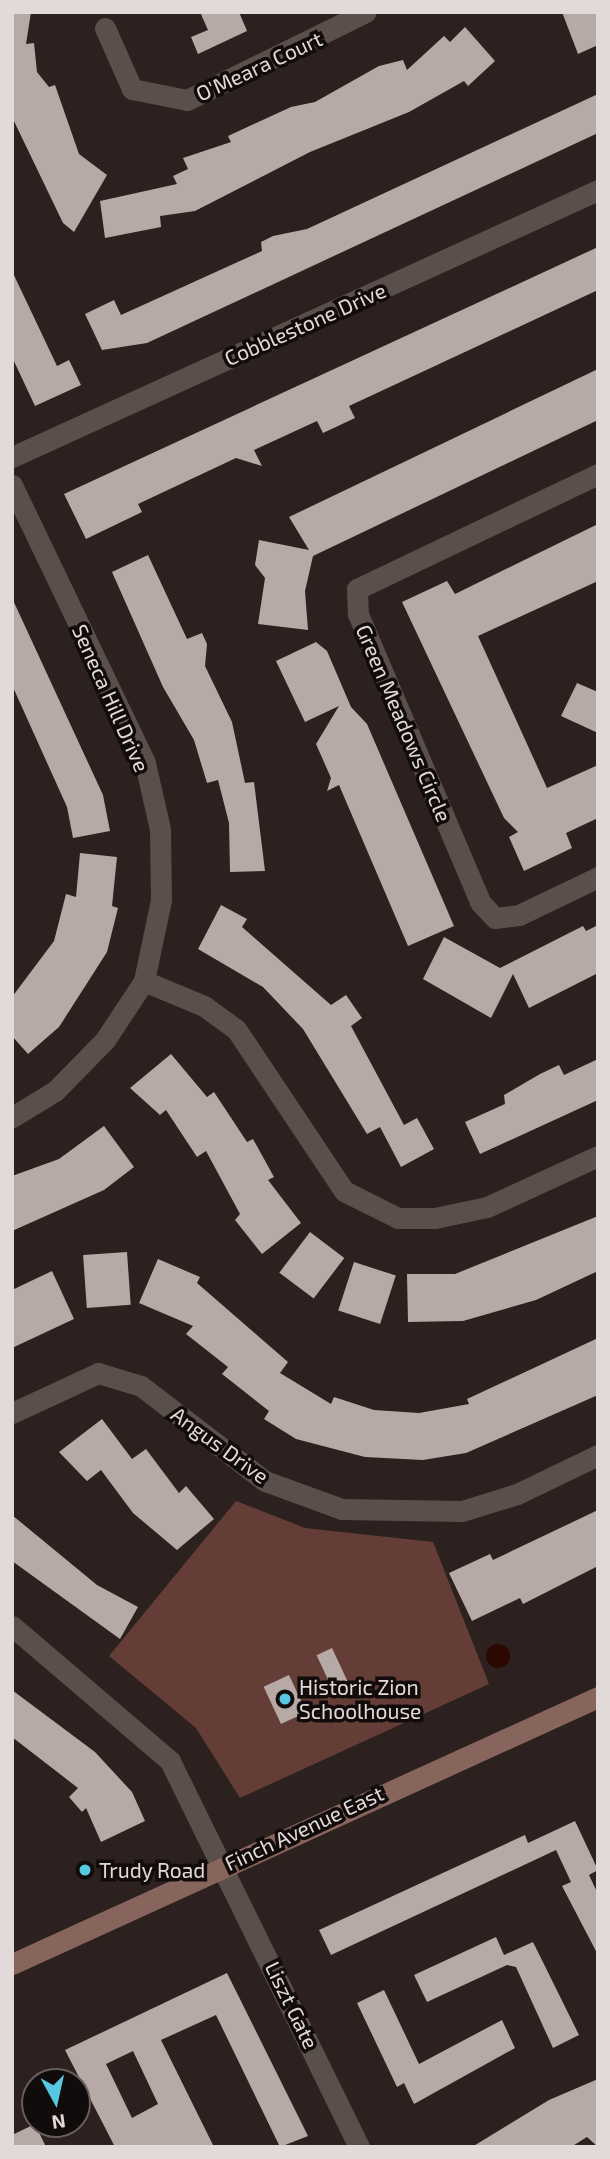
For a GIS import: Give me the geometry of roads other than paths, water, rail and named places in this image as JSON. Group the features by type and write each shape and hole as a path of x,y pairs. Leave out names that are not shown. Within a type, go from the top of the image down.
{"main road":[{"name":"Finch Avenue East","path":"12,1964 223,1864 598,1697"}],"street":[{"name":"O'Meara Court","path":"105,28 132,89 187,100 366,12"},
{"name":"Cobblestone Drive","path":"12,457 598,190"},
{"name":"Green Meadows Circle","path":"598,474 357,589 358,614 480,902 495,918 519,915 598,877"},
{"name":"Seneca Hill Drive","path":"12,485 145,763 160,829 160,900 144,981 105,1040 55,1091 12,1116"},
{"path":"144,981 204,1006 236,1029 344,1191 398,1218 435,1218 486,1207 598,1156"},
{"name":"Angus Drive","path":"12,1413 98,1373 141,1386 265,1482 364,1511 462,1511 517,1494 598,1455"},
{"path":"12,1626 170,1761 223,1864"},
{"name":"Liszt Gate","path":"223,1864 359,2147"}],"place":[{"name":"Historic Zion Schoolhouse","path":"285,1699"},
{"name":"Trudy Road","path":"85,1870"}]}
